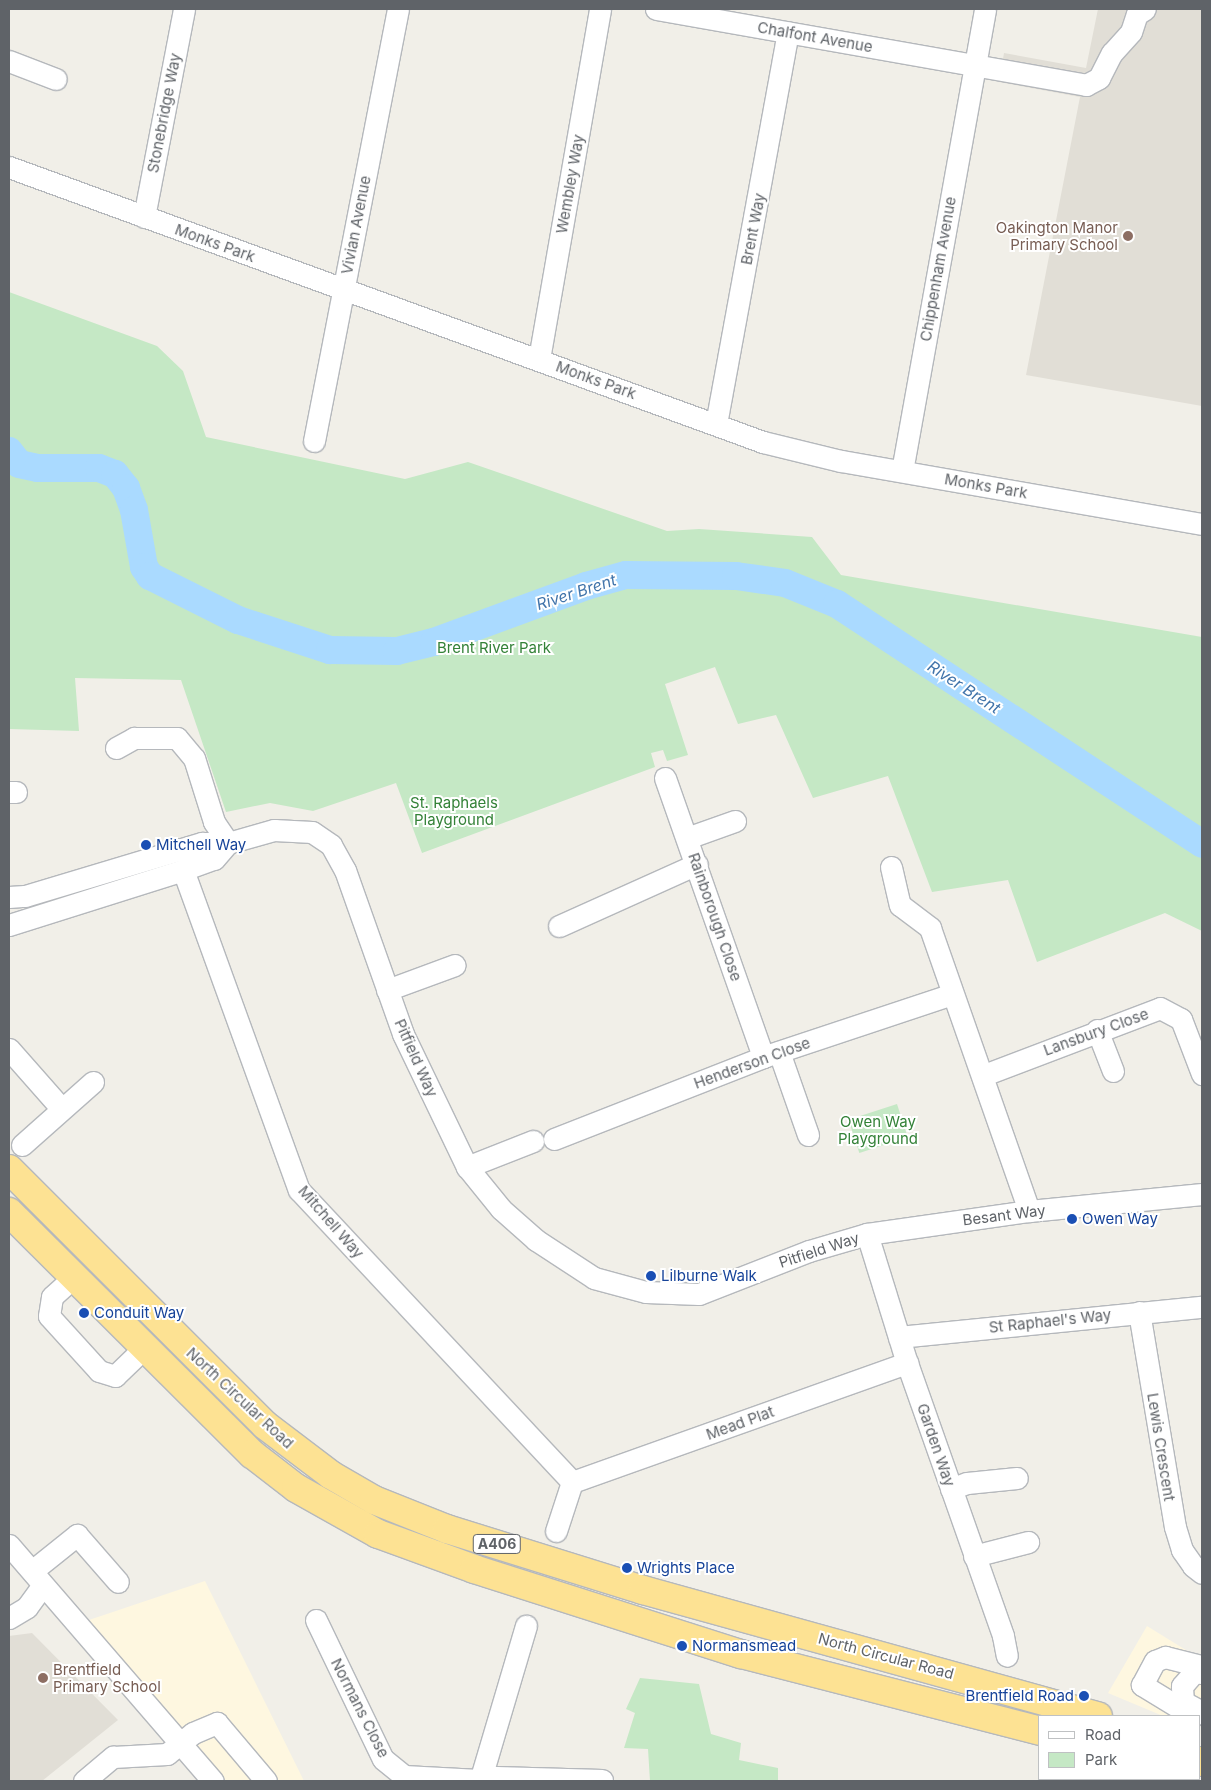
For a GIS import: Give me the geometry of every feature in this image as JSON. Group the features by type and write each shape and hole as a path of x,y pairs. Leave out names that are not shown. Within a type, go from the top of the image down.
{"highway":[{"name":"North Circular Road","path":"9,1169 265,1425 311,1462 374,1500 447,1529 643,1590 1094,1715"},
{"name":"North Circular Road","path":"9,1212 252,1454 296,1488 378,1534 441,1558 741,1654 1038,1731"}],"street":[{"name":"Stonebridge Way","path":"144,217 184,9"},
{"name":"Vivian Avenue","path":"314,441 398,9"},
{"name":"Wembley Way","path":"539,360 600,9"},
{"name":"Chalfont Avenue","path":"656,9 974,67 1086,85 1099,78 1112,52 1131,32 1137,14 1145,9"},
{"name":"Chippenham Avenue","path":"902,471 986,9"},
{"name":"Brent Way","path":"716,424 788,33"},
{"path":"15,63 56,79"},
{"name":"Monks Park","path":"9,167 716,424 804,453 1202,524"},
{"path":"116,748 134,738 177,738 194,758 214,822 228,843"},
{"name":"Rainborough Close","path":"665,778 771,1054 808,1135"},
{"path":"687,838 735,821"},
{"name":"Pitfield Way","path":"9,925 214,859 228,843 274,830 312,832 331,845 345,870 403,1034 467,1167 501,1209 536,1240 594,1278 646,1292 699,1294 810,1251 866,1234"},
{"path":"9,898 25,896 202,843 228,843"},
{"path":"558,926 698,864"},
{"path":"891,867 900,904 930,928 952,994 984,1075 1029,1211"},
{"name":"Mitchell Way","path":"183,870 299,1190 572,1482"},
{"path":"387,990 455,966"},
{"name":"Henderson Close","path":"554,1139 771,1054 952,994"},
{"name":"Lansbury Close","path":"984,1075 1097,1030 1160,1008 1182,1019 1202,1074"},
{"path":"1097,1030 1113,1071"},
{"path":"9,1049 61,1108"},
{"path":"22,1146 61,1108 93,1082"},
{"path":"467,1167 533,1141"},
{"name":"Besant Way","path":"866,1234 1029,1211 1202,1194"},
{"name":"Garden Way","path":"866,1234 907,1363 974,1556 1006,1656"},
{"path":"75,1276 52,1298 48,1307 54,1326 106,1376 123,1371 145,1347"},
{"name":"St Raphael's Way","path":"899,1337 1202,1307"},
{"name":"Lewis Crescent","path":"1139,1312 1175,1527 1182,1550 1193,1566 1202,1572"},
{"name":"Mead Plat","path":"572,1482 907,1363"},
{"path":"951,1489 967,1483 1017,1478"},
{"path":"556,1531 572,1482"},
{"path":"9,1618 26,1607 37,1578 77,1535 118,1582"},
{"path":"974,1556 1028,1542"},
{"path":"9,1545 213,1781"},
{"name":"Normans Close","path":"316,1620 383,1758 404,1776 480,1781 496,1777 602,1780"},
{"path":"480,1781 526,1626"},
{"path":"1165,1657 1197,1673 1198,1715 1142,1685 1155,1661 1165,1657"},
{"path":"84,1781 112,1758 167,1754 182,1744 193,1733 217,1723 266,1781"}],"shaded area":[{"name":"Oakington Manor Primary School","path":"1098,9 1202,9 1202,406 1026,375 1080,97 999,82 1004,53 1086,68"},
{"path":"205,1581 304,1781 225,1781 83,1622"},
{"path":"1147,1626 1202,1660 1202,1734 1201,1715 1161,1715 1108,1693"},
{"name":"Brentfield Primary School","path":"32,1633 118,1720 42,1781 9,1781 9,1636"}],"green space":[{"name":"Brent River Park","path":"9,292 157,346 183,371 206,437 405,479 468,462 667,531 699,529 812,537 841,575 1202,637 1202,931 1165,913 1037,962 1008,880 932,892 888,776 813,798 776,715 738,724 715,667 665,684 688,755 667,761 663,750 651,753 655,767 422,853 396,783 313,811 270,803 226,812 181,680 75,678 79,731 9,729"},
{"name":"Owen Way Playground","path":"897,1104 908,1137 859,1153 848,1120"},
{"path":"640,1678 699,1684 711,1734 741,1743 739,1760 778,1768 778,1781 650,1781 648,1749 624,1748 635,1713 626,1709"}],"waterway":[{"name":"River Brent","path":"9,451 19,464 38,468 99,468 115,474 126,488 134,510 144,567 150,576 238,620 330,650 397,651 434,642 586,586 626,575 736,576 785,583 837,604 1202,844"}],"place":[{"name":"Oakington Manor Primary School","path":"1128,236"},
{"name":"Mitchell Way","path":"146,845"},
{"name":"Owen Way","path":"1072,1219"},
{"name":"Lilburne Walk","path":"651,1276"},
{"name":"Conduit Way","path":"84,1313"},
{"name":"Wrights Place","path":"627,1568"},
{"name":"Normansmead","path":"682,1646"},
{"name":"Brentfield Primary School","path":"43,1678"},
{"name":"Brentfield Road","path":"1084,1696"}],"park label":[{"name":"St. Raphaels Playground","path":"454,810"}]}
